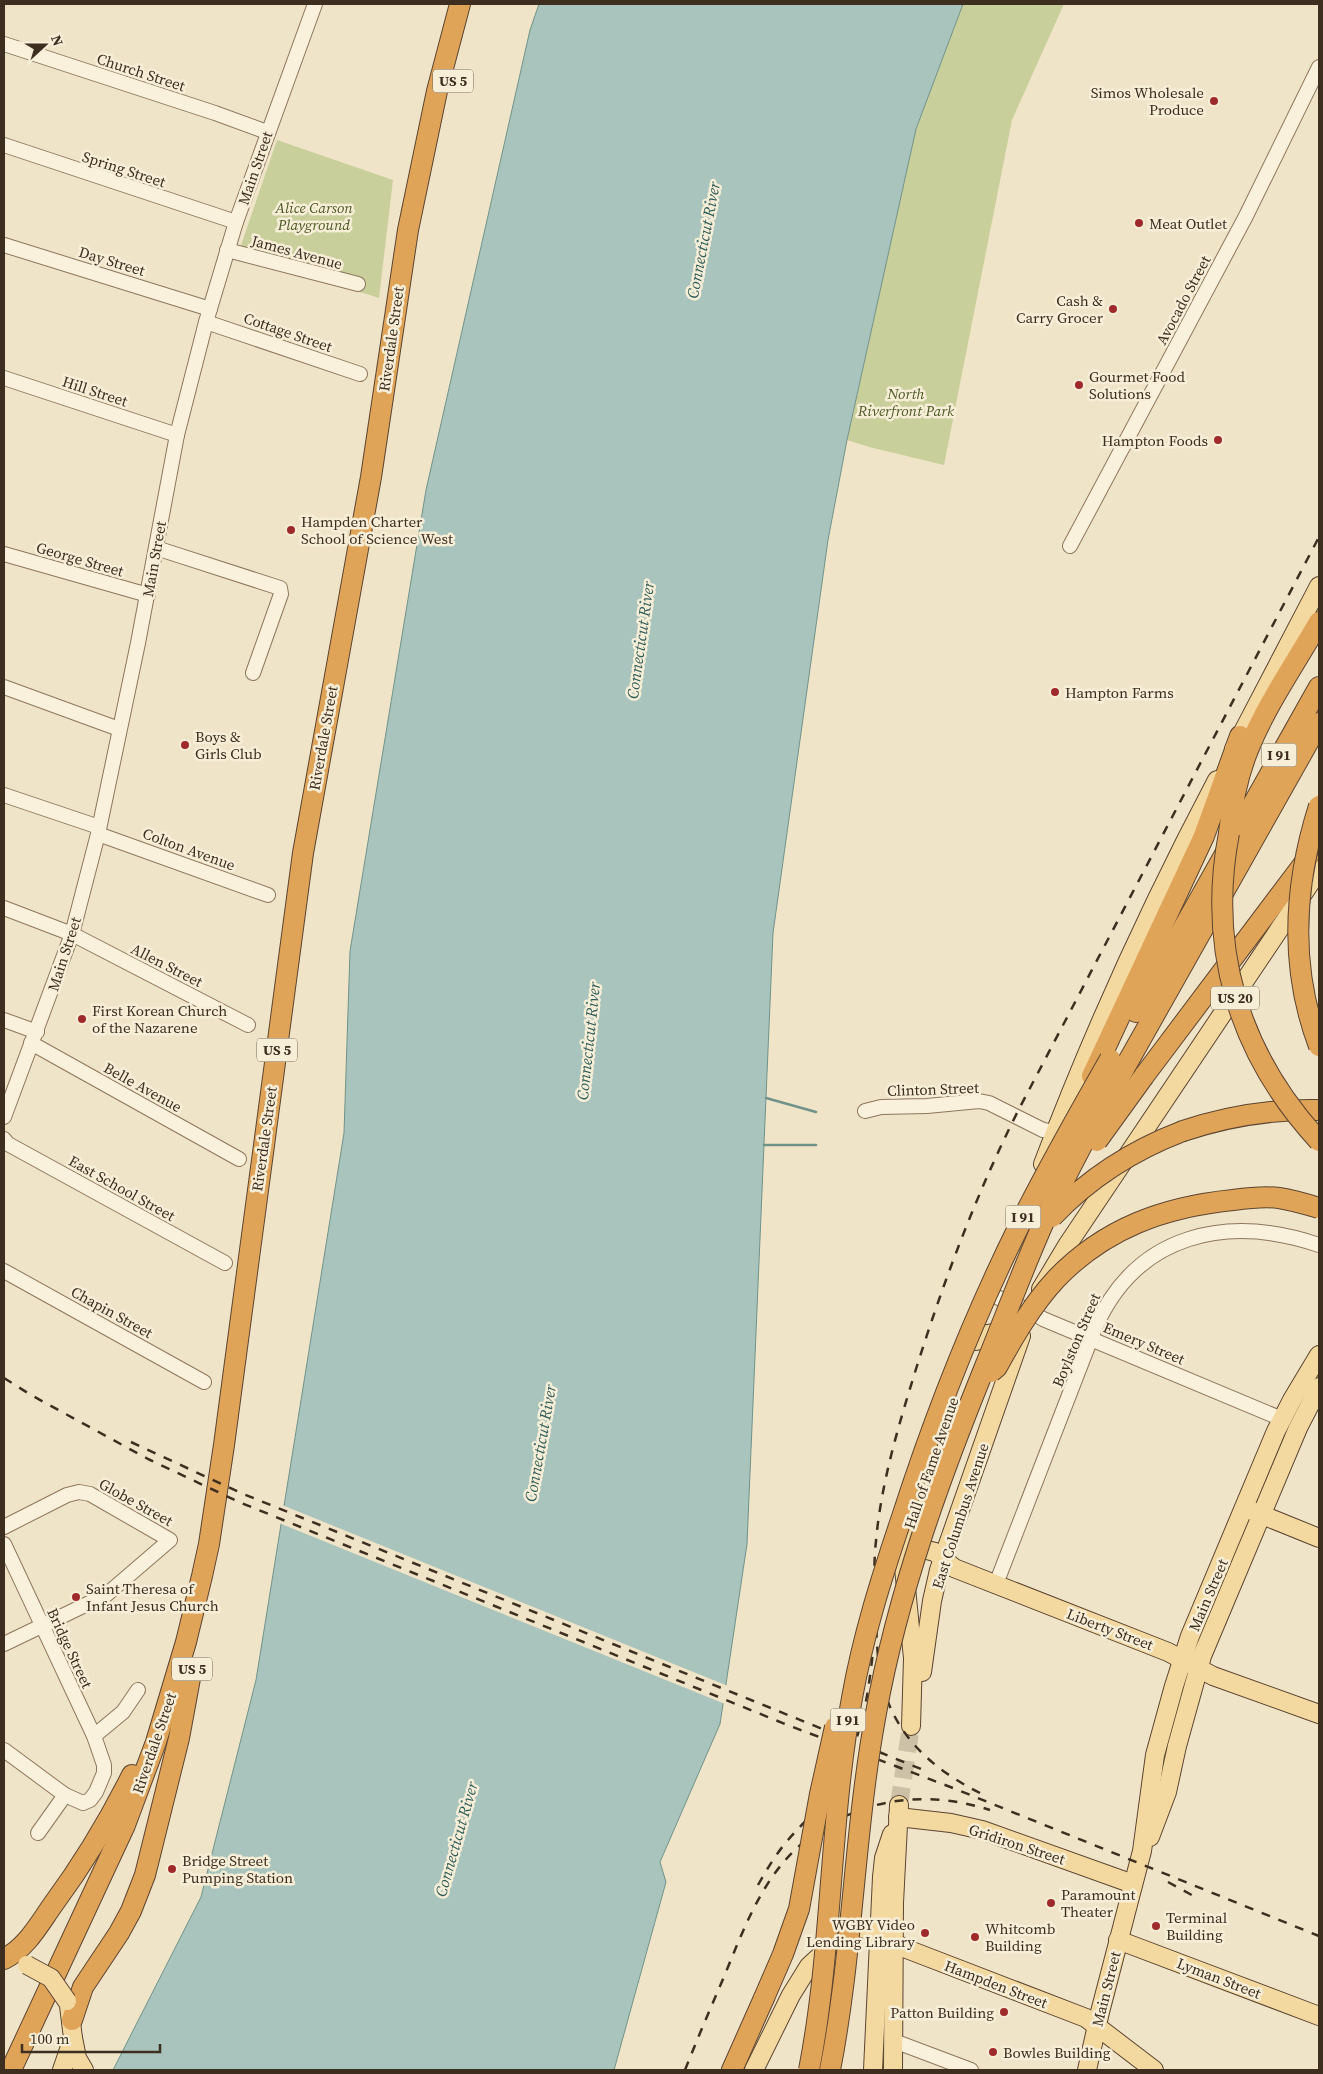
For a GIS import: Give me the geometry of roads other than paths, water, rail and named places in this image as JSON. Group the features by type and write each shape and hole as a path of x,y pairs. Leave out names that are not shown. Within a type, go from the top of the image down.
{"highway":[{"name":"Riverdale Street","path":"24,2070 137,1828 172,1732 214,1512 303,852 372,477 403,259 425,141 460,4"},
{"name":"Riverdale Street","path":"11,2070 125,1825 205,1618 224,1525 316,846 387,446 422,215 434,158 474,4"},
{"name":"US 20","path":"1319,622 1289,685 1260,725 1237,782 1223,875 1222,916 1226,958 1246,1030 1268,1074 1297,1116 1319,1141"},
{"path":"1289,685 1319,648"},
{"name":"I 91","path":"830,2070 840,2001 866,1777 883,1678 917,1551 938,1488 1021,1276 1062,1185 1113,1060 1290,736 1319,687"},
{"name":"I 91","path":"809,2070 822,1983 833,1876 835,1830 846,1730 859,1665 905,1506 959,1359 1060,1135 1113,1060 1319,723"},
{"path":"1113,1060 1204,836 1240,736"},
{"path":"1319,806 1303,866 1298,912 1299,959 1304,991 1319,1046"},
{"path":"1021,1276 1088,1155 1144,1076 1319,842"},
{"path":"833,1876 843,1827 861,1708 884,1610 910,1523 938,1444 990,1316 1011,1276 1033,1242 1071,1198 1119,1162 1155,1142 1223,1118 1283,1110 1319,1110"},
{"path":"978,1383 997,1367 1027,1316 1056,1278 1086,1252 1121,1230 1167,1211 1216,1201 1278,1198 1319,1208"},
{"path":"732,2070 783,1954 796,1919 831,1745 850,1674 867,1632"},
{"path":"4,1960 16,1952 28,1940 92,1850 185,1669"},
{"path":"71,2020 83,1987 119,1934 145,1875 179,1738 185,1669"}],"main road":[{"name":"Hall of Fame Avenue","path":"911,1726 913,1658 902,1558 906,1535 918,1493 976,1341 1060,1135 1092,1040 1185,841 1319,586"},
{"name":"East Columbus Avenue","path":"911,1726 918,1700 932,1601 944,1560 1030,1311 1038,1293 1068,1244 1319,870"},
{"path":"976,1341 986,1334 999,1334 1010,1340 1016,1352"},
{"name":"Main Street","path":"1087,2070 1118,1940 1142,1851 1157,1747 1182,1659 1282,1419 1319,1355"},
{"name":"Main Street","path":"1142,1851 1164,1801 1198,1668 1298,1428 1319,1387"},
{"path":"1244,1507 1319,1538"},
{"name":"Liberty Street","path":"906,1535 923,1548 935,1552 954,1568 1168,1652 1213,1676 1319,1714"},
{"name":"Gridiron Street","path":"887,1939 894,1903 898,1860 898,1811 982,1830 1133,1884"},
{"path":"754,2070 791,1995 809,1966 850,1929 867,1929 887,1939"},
{"path":"887,1939 894,2040 893,2070"},
{"path":"873,2070 887,1939"},
{"name":"Hampden Street","path":"887,1939 1086,2018 1154,2070"},
{"name":"Lyman Street","path":"1118,1940 1319,2016"},
{"path":"4,1960 27,1965 51,1978 59,1987 71,2020 76,2054 84,2070"},
{"path":"62,2070 71,2020"}],"street":[{"name":"Main Street","path":"4,1117 72,934 98,831 148,595 177,434 206,322 236,222 267,132 315,4"},
{"name":"Church Street","path":"4,44 215,113 267,132"},
{"name":"Avocado Street","path":"1070,546 1246,216 1319,67"},
{"name":"Spring Street","path":"4,145 236,222"},
{"name":"Day Street","path":"4,245 210,308"},
{"name":"James Avenue","path":"227,250 358,284"},
{"name":"Cottage Street","path":"206,322 360,374"},
{"name":"Hill Street","path":"4,378 177,434"},
{"path":"156,548 280,588 281,594 253,673"},
{"name":"George Street","path":"4,554 148,595"},
{"path":"4,688 119,729"},
{"name":"Colton Avenue","path":"4,795 268,895"},
{"name":"Allen Street","path":"4,908 72,934 248,1025"},
{"name":"Belle Avenue","path":"4,1020 239,1159"},
{"name":"Clinton Street","path":"866,1111 881,1107 927,1106 979,1101 988,1103 1043,1130 1060,1135"},
{"name":"East School Street","path":"4,1139 8,1144 225,1263"},
{"name":"Boylston Street","path":"996,1584 1091,1339 1106,1304 1122,1282 1147,1259 1168,1247 1200,1236 1237,1232 1278,1234 1319,1245"},
{"name":"Chapin Street","path":"4,1270 204,1382"},
{"name":"Emery Street","path":"994,1296 1030,1311 1043,1319 1282,1419"},
{"name":"Globe Street","path":"4,1527 68,1495 79,1492 90,1494 170,1540 114,1590 42,1625"},
{"name":"Bridge Street","path":"4,1544 94,1736 104,1767 99,1787 90,1800 80,1803 65,1795"},
{"path":"4,1644 42,1625"},
{"path":"94,1736 123,1712 138,1690"},
{"path":"4,1750 65,1795 38,1833"},
{"path":"894,2040 971,2070"}],"water":[{"name":"Connecticut River","path":"539,4 963,4 916,129 847,440 828,540 773,933 747,1544 720,1724 660,1862 666,1882 614,2070 113,2070 201,1897 256,1680 344,1133 350,951 426,490 530,30"}],"waterway":[{"path":"766,1098 816,1112"},
{"path":"764,1145 816,1145"}],"tunnel":[{"path":"899,1805 911,1726"}],"railway":[{"path":"980,1793 938,1767 914,1744 895,1717 882,1683 877,1642 874,1581 875,1551 882,1497 897,1432 950,1270 975,1204 1004,1140 1319,537"},
{"path":"4,1378 31,1395 148,1459 239,1502 785,1724 953,1788 1319,1936"},
{"path":"131,1442 241,1493 921,1769"},
{"path":"758,1885 784,1845 825,1798 849,1759 861,1724 873,1651"},
{"path":"685,2070 749,1918 776,1872 793,1852 813,1835 837,1820 881,1804 912,1799 928,1799 959,1802 990,1810"},
{"path":"1168,1882 1199,1899"}],"place":[{"name":"Simos Wholesale Produce","path":"1214,101"},
{"name":"Meat Outlet","path":"1139,223"},
{"name":"Cash & Carry Grocer","path":"1113,309"},
{"name":"Gourmet Food Solutions","path":"1079,385"},
{"name":"Hampton Foods","path":"1218,440"},
{"name":"Hampden Charter School of Science West","path":"291,530"},
{"name":"Hampton Farms","path":"1055,692"},
{"name":"Boys & Girls Club","path":"185,745"},
{"name":"First Korean Church of the Nazarene","path":"82,1019"},
{"name":"Saint Theresa of Infant Jesus Church","path":"76,1597"},
{"name":"Bridge Street Pumping Station","path":"172,1869"},
{"name":"Paramount Theater","path":"1051,1903"},
{"name":"Terminal Building","path":"1156,1926"},
{"name":"WGBY Video Lending Library","path":"925,1933"},
{"name":"Whitcomb Building","path":"975,1937"},
{"name":"Patton Building","path":"1004,2012"},
{"name":"Bowles Building","path":"993,2052"}],"park label":[{"name":"Alice Carson Playground","path":"314,216"},
{"name":"North Riverfront Park","path":"906,402"}]}
